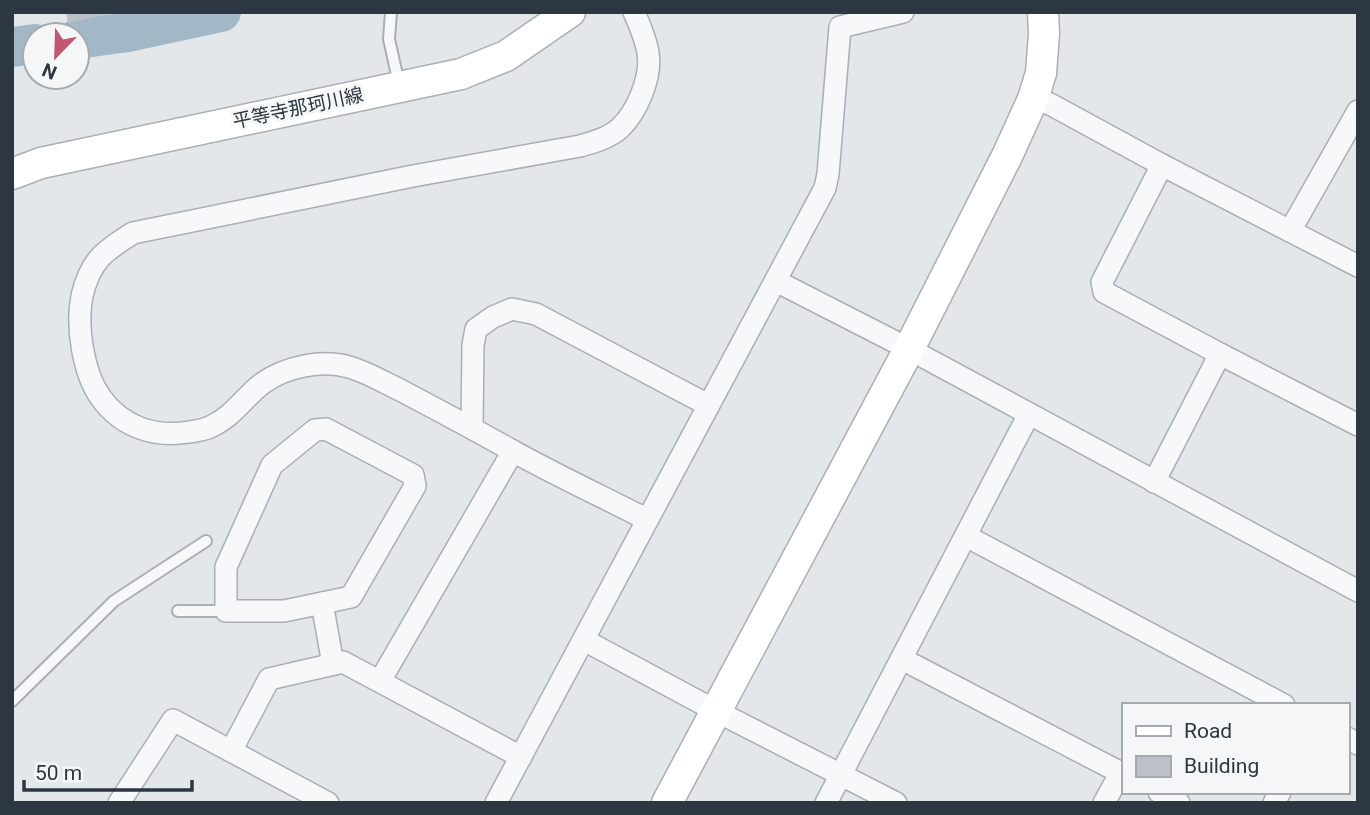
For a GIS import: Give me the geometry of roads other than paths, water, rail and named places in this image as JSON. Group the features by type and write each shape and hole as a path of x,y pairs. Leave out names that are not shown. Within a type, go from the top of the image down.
{"street":[{"name":"平等寺那珂川線","path":"12,174 41,163 461,74 506,56 570,12"},
{"path":"634,12 645,37 649,57 641,96 634,111 619,129 601,140 132,233 106,250 93,265 85,283 79,309 80,332 93,386 110,410 136,428 171,435 208,428 228,416 261,384 278,374 301,367 327,364 347,366 370,375 646,519"},
{"path":"496,803 825,188 840,27 903,12"},
{"path":"667,803 909,349 1007,156 1033,99 1041,72 1043,12"},
{"path":"1033,99 1050,104 1358,267"},
{"path":"1290,231 1358,111"},
{"path":"1162,165 1102,282 1104,292 1358,425"},
{"path":"776,281 909,349 1358,592"},
{"path":"472,428 473,345 476,329 493,317 512,309 536,314 708,405"},
{"path":"1154,482 1220,354"},
{"path":"826,803 1029,415"},
{"path":"326,429 413,475 415,486 351,597 285,611 226,611 226,567 272,465 315,430 326,429"},
{"path":"380,681 513,451"},
{"path":"966,536 1280,703"},
{"path":"322,603 333,664"},
{"path":"584,640 896,803"},
{"path":"902,659 1122,773 1104,803"},
{"path":"231,751 269,679 343,662 521,757"},
{"path":"119,803 173,720 328,803"},
{"path":"1163,794 1179,803"}],"lane":[{"path":"391,12 389,39 400,86"},
{"path":"12,701 114,601 206,541"},
{"path":"178,611 226,611"}],"waterway":[{"path":"91,37 221,12"},
{"path":"12,47 21,46"}]}
